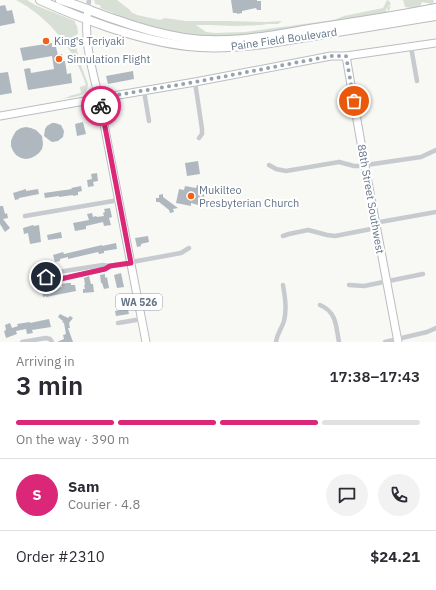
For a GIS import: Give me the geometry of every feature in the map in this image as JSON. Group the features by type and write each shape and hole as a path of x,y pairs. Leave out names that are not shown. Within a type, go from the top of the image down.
{"highway":[{"name":"Paine Field Boulevard","path":"40,0 86,20 141,38 189,46 224,47 264,44 436,16"},
{"name":"Paine Field Boulevard","path":"60,0 122,22 168,35 198,39 223,40 263,37 436,8"}],"street":[{"path":"88,9 89,0"},
{"name":"WA 526","path":"88,9 86,20 89,58 99,98 146,342"},
{"path":"0,116 195,82 331,56 346,56 436,43"},
{"path":"411,47 417,81"},
{"name":"88th Street Southwest","path":"346,56 397,341"},
{"path":"195,82 202,129 202,134 199,138"},
{"path":"144,91 149,121"},
{"path":"269,165 276,169 286,171 336,162 354,166 365,166 421,157 436,150"},
{"path":"25,216 119,200"},
{"path":"283,236 308,230 334,236 371,229 380,222 436,212"},
{"path":"110,266 105,269 56,280 49,280 45,274 48,268 58,272 104,265 110,266 181,253 189,248"},
{"path":"349,285 364,286 423,274"},
{"path":"276,342 276,338 284,322 286,310 284,285"},
{"path":"320,305 328,309 334,317 339,342"},
{"path":"118,323 142,319"},
{"path":"385,342 397,341 436,328"},
{"path":"22,342 46,338 50,339 52,342"}],"shaded area":[{"path":"16,0 27,0 35,5 75,21 78,33 76,38 77,51 88,84 85,92 78,96 61,99 81,93 80,87 86,85 81,72 68,47 50,25 28,7"},
{"path":"94,0 117,0 137,15 160,20 165,18 186,21 282,21 278,24 262,25 196,25 206,32 215,33 245,32 334,20 344,16 383,8 387,0 391,4 386,9 386,11 388,11 378,15 231,37 198,36 160,30 122,18 100,8 101,6 96,5"},
{"path":"403,0 433,0 434,2 432,4 422,2 420,7 411,8 405,7"}],"building":[{"path":"231,0 261,1 261,10 257,10 256,8 242,11 242,13 233,13"},
{"path":"5,5 7,11 12,10 15,23 0,26 0,6"},
{"path":"52,43 52,47 56,47 58,55 62,54 63,61 65,61 67,74 71,73 72,83 28,90 24,69 30,68 31,73 54,69 52,56 23,61 20,48"},
{"path":"133,71 134,79 108,84 106,76"},
{"path":"8,72 12,93 0,95 0,73"},
{"path":"83,122 86,134 77,136 75,124"},
{"path":"52,123 61,125 64,131 63,137 58,141 52,142 44,136 45,129"},
{"path":"26,127 36,130 42,136 43,144 39,153 26,159 16,155 11,146 11,141 16,131"},
{"path":"198,161 200,174 187,176 185,163"},
{"path":"97,173 98,181 93,182 94,186 88,187 87,180 92,179 91,174"},
{"path":"197,185 206,187 204,197 200,196 198,205 191,203 191,206 176,203 179,189 184,190 185,186 196,188"},
{"path":"81,186 82,191 78,192 78,195 45,198 44,193 72,189 71,188"},
{"path":"26,189 26,191 38,189 39,194 15,200 13,193"},
{"path":"163,194 163,197 178,208 173,209 174,212 170,213 169,210 159,202 156,202 156,198 159,198 159,195"},
{"path":"0,206 3,206 5,214 7,213 8,218 3,219 10,228 5,232 0,224"},
{"path":"110,208 112,217 109,218 111,225 104,226 103,222 86,226 86,229 75,231 73,223 89,220 87,214 92,213 93,217 104,216 104,209"},
{"path":"39,225 41,242 30,244 28,233 24,234 23,228"},
{"path":"61,232 62,238 48,240 47,235"},
{"path":"148,236 149,242 141,244 141,246 137,247 135,238"},
{"path":"116,243 117,249 104,251 104,253 99,254 98,252 68,259 68,257 55,262 53,255 63,252 64,254"},
{"path":"121,273 124,287 117,288 114,275"},
{"path":"105,274 109,288 104,289 101,283 100,275"},
{"path":"89,276 91,284 93,284 94,292 83,293 83,289 85,289 84,278"},
{"path":"67,283 75,285 76,291 43,297 42,291 62,287 62,284"},
{"path":"127,305 129,314 116,316 115,311 124,309 123,306"},
{"path":"60,314 68,318 70,316 73,318 69,323 70,328 68,328 73,342 57,342 64,339 63,335 66,334 64,323 58,317"},
{"path":"49,319 51,327 32,330 33,333 27,334 26,329 16,331 17,334 6,338 4,331 6,330 5,325 10,323 12,328 18,326 17,324"}],"way so far":[{"path":"101,106 99,98 195,82 331,56 346,56 354,101"}],"place":[{"name":"King's Teriyaki","path":"46,41"},
{"name":"Simulation Flight","path":"59,59"},
{"name":"Mukilteo Presbyterian Church","path":"191,196"}],"route":[{"path":"46,277 49,280 56,280 105,269 110,266 131,263 101,106"}]}
